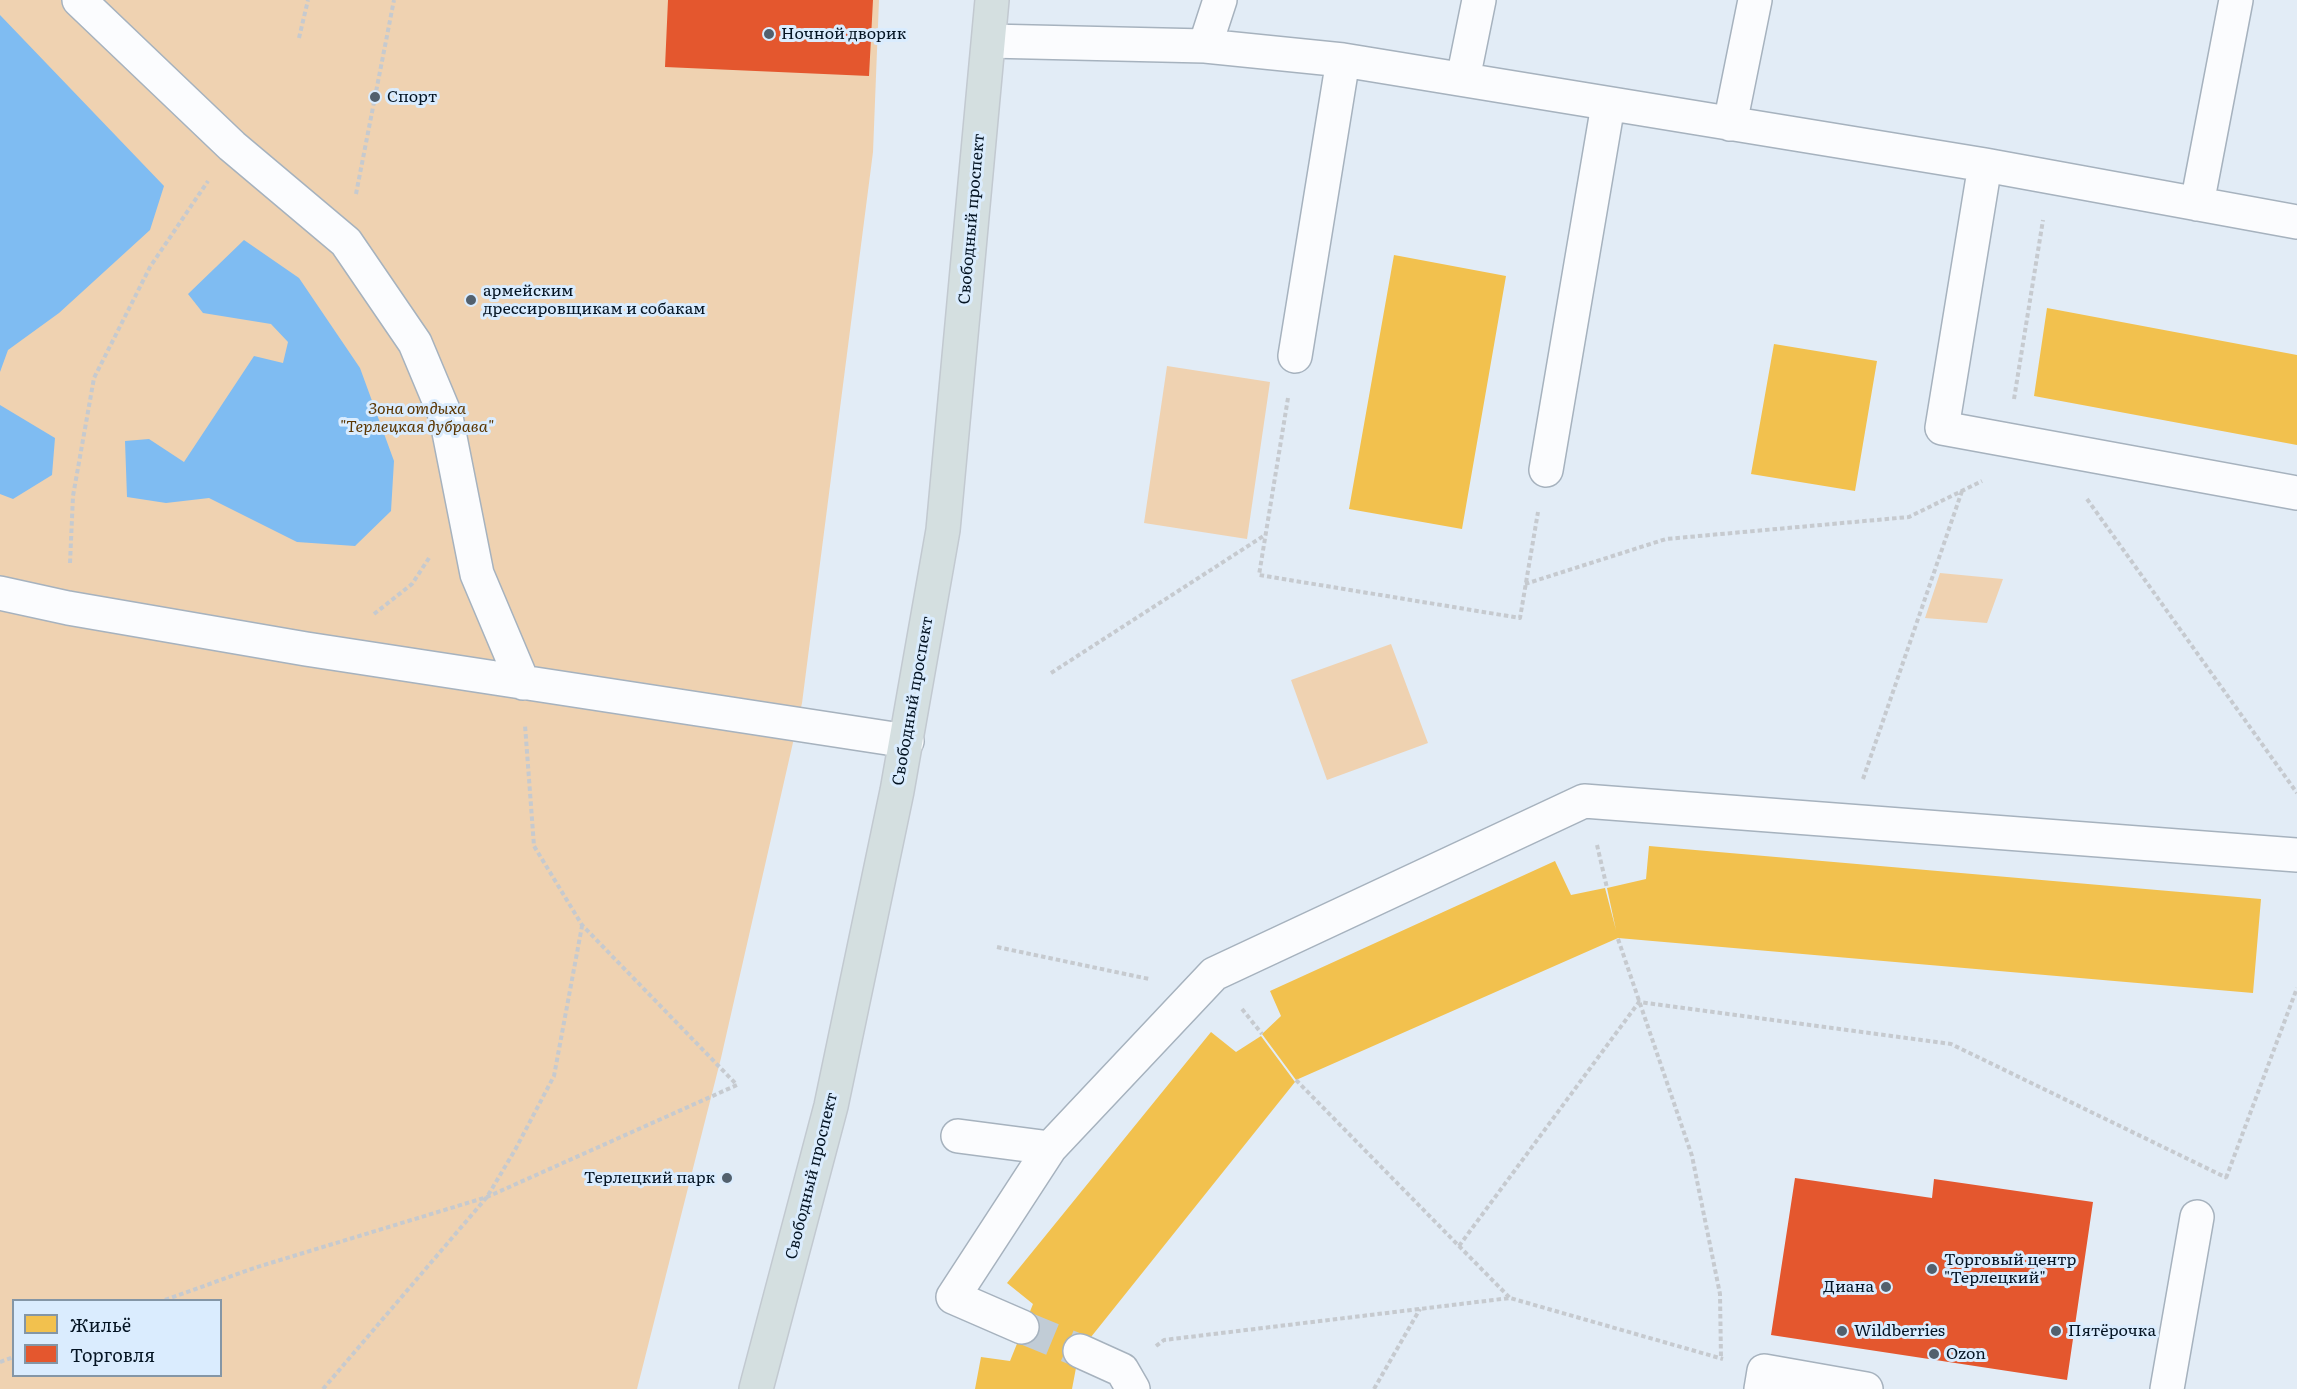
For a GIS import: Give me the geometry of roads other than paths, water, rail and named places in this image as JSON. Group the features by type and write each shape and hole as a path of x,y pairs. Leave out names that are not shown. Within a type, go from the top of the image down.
{"main road":[{"name":"Свободный проспект","path":"756,1389 831,1106 907,741 943,530 992,0"}],"lane":[{"path":"79,0 232,146 346,242 415,343 446,417 477,574 523,683"},
{"path":"1205,46 1220,0"},
{"path":"1463,79 1479,0"},
{"path":"1730,124 1755,0"},
{"path":"2198,204 2236,0"},
{"path":"989,41 1205,46 1343,60 1985,165 2297,222"},
{"path":"1295,356 1343,60"},
{"path":"1546,470 1608,105"},
{"path":"1985,165 1942,428 2297,493"},
{"path":"0,593 68,608 523,683 907,741"},
{"path":"1022,1327 953,1297 1050,1148 1214,974 1584,801 2297,855"},
{"path":"958,1136 1050,1148"},
{"path":"2167,1389 2197,1217"},
{"path":"1080,1351 1127,1379"},
{"path":"1763,1380 1866,1389"}],"water":[{"path":"0,15 164,186 150,230 59,313 8,350 0,372"},
{"path":"244,240 299,278 360,368 394,461 391,511 355,546 297,542 209,498 166,503 127,497 125,441 149,439 184,462 254,356 283,363 288,342 271,324 203,313 188,294"},
{"path":"0,405 55,438 52,475 13,499 0,494"}],"tunnel":[{"path":"1022,1327 1080,1351"}],"place":[{"name":"Ночной дворик","path":"769,34"},
{"name":"Спорт","path":"375,97"},
{"name":"армейским дрессировщикам и собакам","path":"471,300"},
{"name":"Терлецкий парк","path":"727,1178"},
{"name":"Торговый центр \"Терлецкий\"","path":"1932,1269"},
{"name":"Диана","path":"1886,1287"},
{"name":"Wildberries","path":"1842,1331"},
{"name":"Пятёрочка","path":"2056,1331"},
{"name":"Ozon","path":"1934,1354"}],"park label":[{"name":"Зона отдыха \"Терлецкая дубрава\"","path":"417,418"}]}
